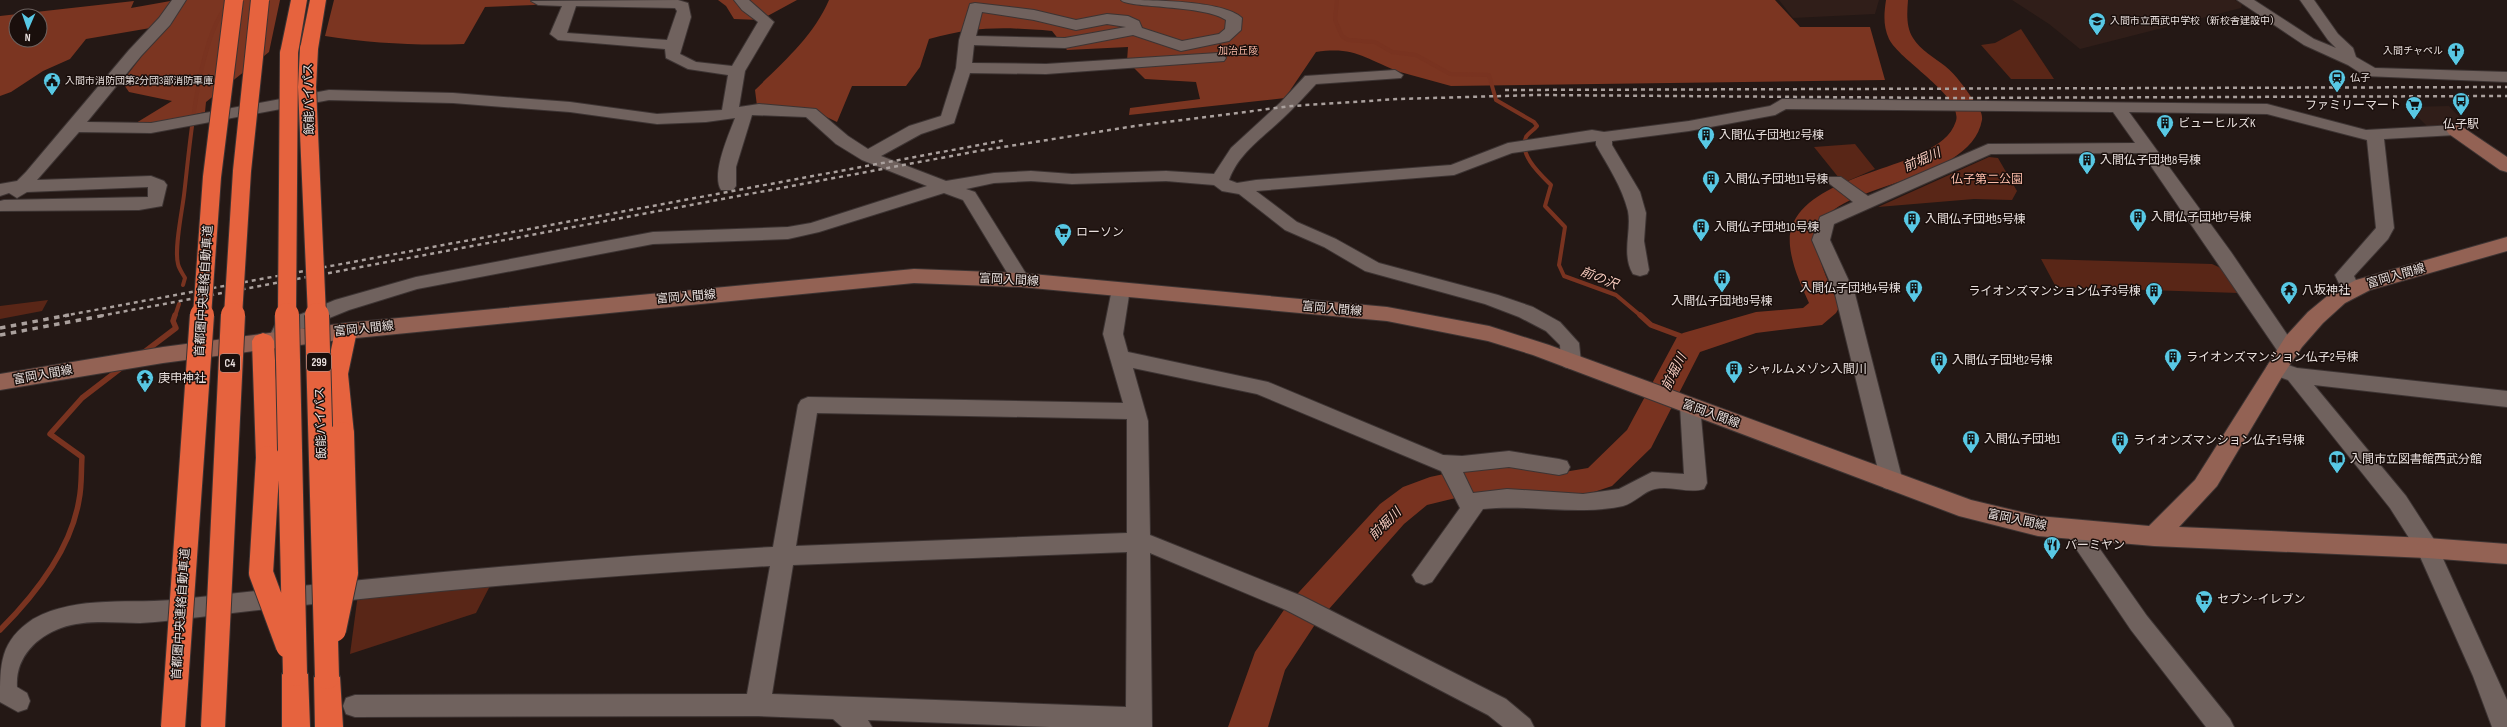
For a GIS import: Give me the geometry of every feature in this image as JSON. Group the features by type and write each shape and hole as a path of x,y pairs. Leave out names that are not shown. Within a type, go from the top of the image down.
{"highway":[{"name":"首都圏中央連絡自動車道","path":"173,727 212,177 234,0"},
{"name":"C4","path":"213,727 235,269 242,171 260,0"},
{"name":"飯能バイパス","path":"296,727 286,260 299,51 299,0"},
{"name":"飯能バイパス","path":"318,0 299,51 307,87 321,407 326,664 329,727"},
{"path":"326,664 346,573 342,434 337,374 346,331"},
{"path":"271,340 268,458 261,573 294,664"}],"main road":[{"path":"2456,130 2507,166"},
{"name":"富岡入間線","path":"0,382 148,358 271,340 346,331 914,276 1021,280 1387,314 1489,334 1571,362 1968,509 2038,526 2075,531 2154,536 2208,480 2286,365 2316,316 2351,289 2507,244"},
{"path":"2154,536 2427,548 2507,554"}],"street":[{"path":"1,202 22,187 75,127 136,52 166,21 179,0"},
{"path":"727,186 727,167 738,112 737,71 766,22 763,17 751,12 741,0"},
{"path":"964,68 1046,69 1184,53 1227,36 1234,30 1234,18 1227,12 1215,8 1128,0"},
{"path":"2244,0 2309,42 2348,59 2365,70 2376,73 2507,77"},
{"path":"2307,0 2333,37 2348,51 2348,59"},
{"path":"538,1 613,1 676,4 683,6 684,15 672,45 672,55 678,61 691,65 737,71"},
{"path":"571,1 558,34 563,37 672,45"},
{"path":"868,156 916,130 948,119 964,68 967,40 975,3 1076,25 1101,20 1119,20 1134,24 1134,30"},
{"path":"967,40 1065,43 1134,30 1184,53 1218,58"},
{"path":"1220,181 1226,167 1238,152 1285,108 1311,79 1394,75"},
{"path":"75,127 151,128 329,95 453,98 555,106 657,119 684,119 760,109 810,112 842,140 868,156 969,196 1021,280"},
{"path":"271,340 282,330 342,305 416,283 653,238 788,233 813,228 944,187 994,178 1031,176 1072,179 1166,176 1201,177 1220,181 1223,185 1232,188 1244,189 1256,185 1454,170 1525,145 1592,135 1604,137 1689,126 1775,110 1782,104 1963,103 2015,107 2117,106 2267,109 2280,111 2365,135 2456,130"},
{"path":"2117,106 2147,148 2286,365 2398,502 2427,548 2486,676 2505,727"},
{"path":"2351,289 2344,275 2382,235 2385,228 2375,135"},
{"path":"1604,137 1604,145 1631,192 1637,213 1634,241 1640,270"},
{"path":"1892,482 1845,294 1821,240 1826,222 1988,149 2147,148"},
{"path":"1,202 156,202 158,185 151,181 22,187"},
{"path":"1836,181 1866,203"},
{"path":"1244,189 1290,225 1330,243 1371,266 1397,276 1484,296 1542,318 1559,330 1571,343 1574,354 1571,362"},
{"path":"355,706 758,705 1138,723 1140,542 1138,421 1113,334 1121,289"},
{"path":"1121,358 1261,387 1441,463 1460,481 1507,498 1583,503 1624,496 1652,480 1696,483 1681,403"},
{"path":"2286,365 2507,399"},
{"path":"758,705 808,404 1136,411"},
{"path":"1424,575 1460,481 1510,459 1559,467"},
{"path":"2075,531 2139,623 2221,727"},
{"path":"18,701 5,692 3,677 8,657 22,640 42,625 57,618 82,614 153,612 376,587 564,570 783,556 1140,542 1154,545 1294,602 1497,707 1521,727"},
{"path":"839,708 859,727"}],"shaded area":[{"path":"1779,0 1879,0 1875,14 1793,18"},
{"name":"入間市立西武中学校（新校舎建設中）","path":"2012,0 2235,0 2242,4 2241,8 2080,49 2049,24"},
{"path":"2449,106 2469,127 2429,128 2408,107"}],"green space":[{"path":"176,0 280,0 269,52 206,102 205,112 157,123 136,123 172,101 129,92 122,82 150,45 168,25 86,39 70,59 43,71 11,92 0,96 0,16 8,15 8,48 48,48 48,11 134,1 131,8"},
{"path":"334,0 552,0 534,5 485,7 464,44 429,45 377,42 325,36"},
{"path":"718,0 797,0 760,20 734,19 726,6"},
{"name":"加治丘陵","path":"829,0 1775,0 1800,27 1870,27 1885,80 1451,86 1400,72 1350,52 1329,51 1316,52 1285,98 1129,115 1130,108 1200,99 1196,82 1145,79 1127,61 1128,47 1067,50 1052,31 1005,28 961,32 929,39 920,67 906,86 852,86 837,122 816,112 757,106 755,90 806,37 815,26"},
{"path":"2021,29 2054,79 2011,79 1981,45 1995,43"},
{"path":"1855,144 1875,169 1843,183 1814,147"},
{"name":"仏子第二公園","path":"1989,157 1998,158 2017,191 2012,200 1974,199 1878,207"},
{"path":"2041,259 2212,264 2223,269 2239,293 2056,287"},
{"path":"48,300 42,311 0,319 0,306"},
{"path":"492,582 476,613 350,654 358,594"}],"waterway":[{"name":"前の沢","path":"1337,0 1335,20 1342,36 1348,40 1375,42 1392,52 1416,55 1450,74 1489,75 1496,100 1534,122 1537,126 1526,137 1524,143 1525,150 1531,163 1551,185 1545,206 1565,227 1559,265 1564,276 1616,295 1641,316"},
{"name":"前堀川","path":"1248,727 1268,664 1301,615 1392,514 1415,496 1430,490 1472,481 1513,481 1558,486 1582,483 1600,477 1639,439 1688,345 1694,341 1756,323 1811,318 1825,306 1808,267 1805,256 1804,235 1806,225 1816,211 1833,199 1855,188 1905,170 1948,150 1962,137 1969,120 1966,109 1952,86 1908,48 1901,39 1897,29 1895,16 1897,0"},
{"path":"183,285 185,278 178,264 177,249 192,123 202,67 209,42 217,21 228,4"},
{"path":"175,316 179,304"},
{"path":"143,353 176,328 173,321 175,315"},
{"name":"前の沢","path":"1640,315 1651,325 1694,341"},
{"path":"0,630 26,602 49,571 68,536 75,518 81,489 82,457 50,434 82,398 121,368"}],"railway":[{"path":"1505,90 2507,87"},
{"path":"100,316 978,151 1135,126 1292,106 1398,99 1536,95 1952,98 2507,96"},
{"path":"63,316 1006,140"},
{"path":"0,328 69,315"},
{"path":"0,335 106,315"}],"place":[{"name":"入間市立西武中学校（新校舎建設中）","path":"2097,36"},
{"name":"入間チャペル","path":"2456,66"},
{"name":"仏子","path":"2337,93"},
{"name":"入間市消防団第2分団3部消防車庫","path":"52,96"},
{"name":"仏子駅","path":"2461,116"},
{"name":"ファミリーマート","path":"2414,120"},
{"name":"ビューヒルズK","path":"2165,138"},
{"name":"入間仏子団地12号棟","path":"1706,150"},
{"name":"入間仏子団地8号棟","path":"2087,175"},
{"name":"入間仏子団地11号棟","path":"1711,194"},
{"name":"入間仏子団地7号棟","path":"2138,232"},
{"name":"入間仏子団地5号棟","path":"1912,234"},
{"name":"入間仏子団地10号棟","path":"1701,242"},
{"name":"ローソン","path":"1063,247"},
{"name":"入間仏子団地9号棟","path":"1722,293"},
{"name":"入間仏子団地4号棟","path":"1914,303"},
{"name":"八坂神社","path":"2289,305"},
{"name":"ライオンズマンション仏子3号棟","path":"2154,306"},
{"name":"ライオンズマンション仏子2号棟","path":"2173,372"},
{"name":"入間仏子団地2号棟","path":"1939,375"},
{"name":"シャルムメゾン入間川","path":"1734,384"},
{"name":"庚申神社","path":"145,393"},
{"name":"入間仏子団地1","path":"1971,454"},
{"name":"ライオンズマンション仏子1号棟","path":"2120,455"},
{"name":"入間市立図書館西武分館","path":"2337,474"},
{"name":"バーミヤン","path":"2052,560"},
{"name":"セブン-イレブン","path":"2204,614"}]}
